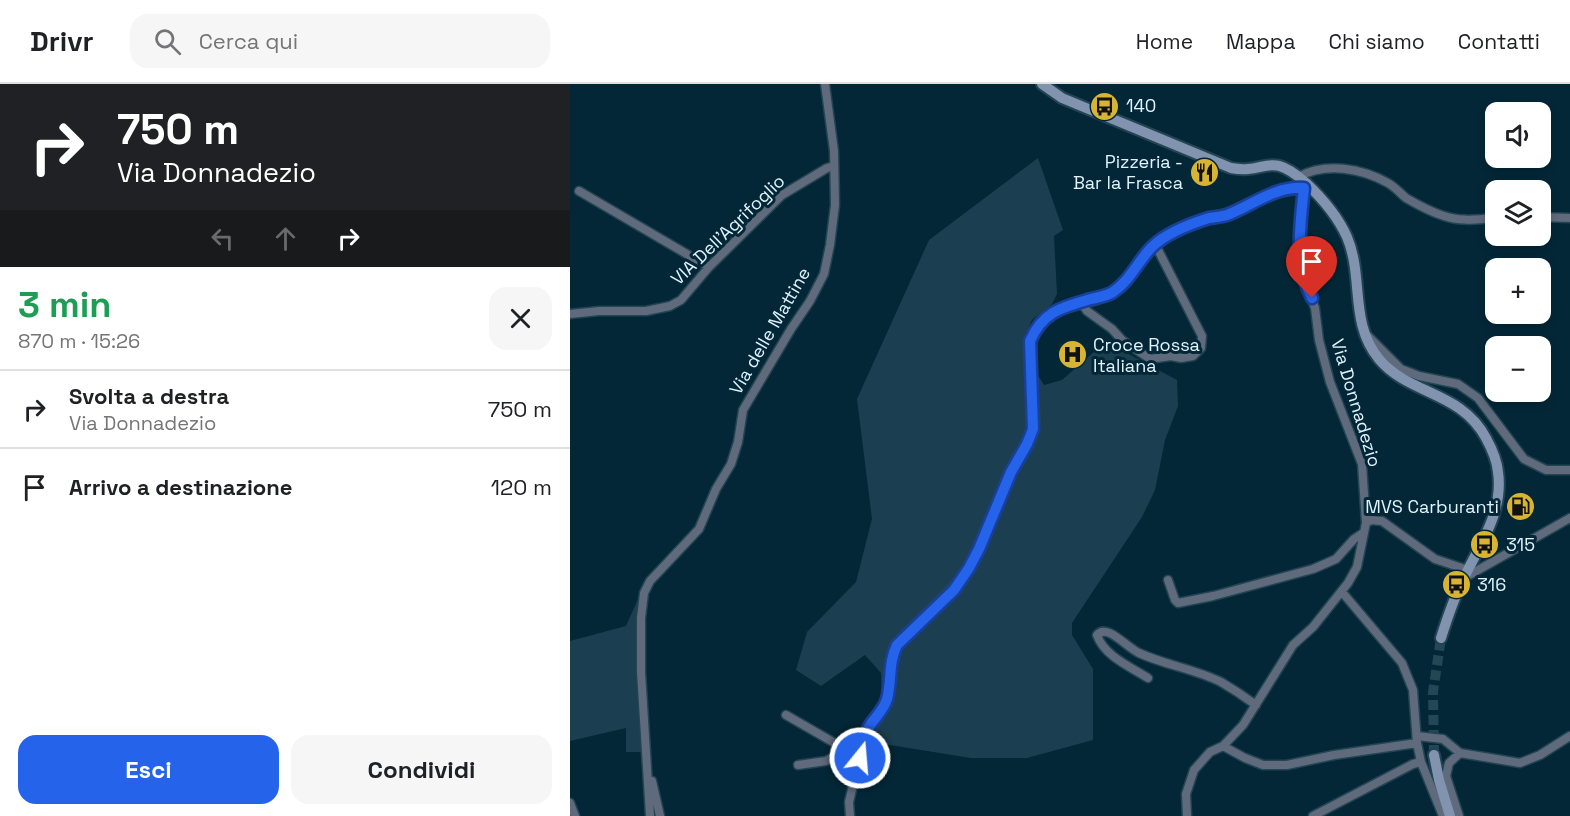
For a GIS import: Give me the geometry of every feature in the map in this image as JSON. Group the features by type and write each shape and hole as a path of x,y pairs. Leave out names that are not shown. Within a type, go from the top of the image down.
{"main road":[{"path":"1042,84 1062,98 1231,168 1240,170 1266,164 1281,165 1298,177 1333,214 1347,237 1352,254 1358,313 1364,332 1379,359 1391,370 1458,405 1471,417 1491,448 1498,473 1499,493 1496,510 1454,599 1441,638"},
{"path":"1281,165 1288,186"},
{"path":"1288,186 1289,179 1298,177"},
{"path":"864,739 887,700 892,655 897,645 954,590 969,568 1006,482 1033,429 1030,341 1050,313 1110,294 1119,288 1155,244 1187,227 1209,218 1226,215 1288,186 1309,189"},
{"path":"1434,755 1450,816"}],"street":[{"name":"Via delle Mattine","path":"650,816 641,672 641,618 644,593 650,581 699,529 716,489 731,464 738,442 743,410 820,282 826,268 834,218 834,151 825,84"},
{"name":"VIA Dell'Agrifoglio","path":"570,314 599,311 646,311 670,306 681,300 709,267 782,195 834,166"},
{"path":"1298,177 1308,171 1322,168 1350,170 1390,184 1408,199 1443,216 1458,219 1485,218"},
{"name":"Via Donnadezio","path":"1187,816 1186,794 1190,777 1210,752 1223,746 1243,725 1293,645 1313,627 1342,592 1357,567 1366,523 1362,465 1330,382 1318,340 1315,308 1302,273 1299,253 1309,189"},
{"path":"579,191 709,267"},
{"path":"1551,217 1570,218"},
{"path":"1081,302 1087,311 1112,329 1122,340 1150,359 1171,356 1187,358 1198,353 1203,342 1202,336 1155,244"},
{"path":"1364,332 1401,369 1419,376 1458,384 1478,398 1524,459 1546,470 1570,470"},
{"path":"1366,523 1371,520 1382,521 1435,559 1465,574 1570,518"},
{"path":"1168,580 1178,603 1205,598 1313,569 1336,559 1354,539 1363,533"},
{"path":"1342,592 1402,663 1413,690 1421,762 1443,816"},
{"path":"1148,678 1110,653 1098,639 1099,632 1104,630 1109,632 1124,644 1148,657 1220,682 1256,705"},
{"path":"786,715 845,749"},
{"path":"1223,746 1263,765 1287,765 1417,739 1443,739 1460,753 1520,763 1540,755 1570,736"},
{"path":"798,765 826,761 864,739"},
{"path":"849,816 849,802 864,739"},
{"path":"1459,816 1446,776 1449,763 1460,753"},
{"path":"1313,816 1421,762"},
{"path":"649,772 660,816"},
{"path":"570,802 575,816"}],"shaded area":[{"path":"1038,158 1063,230 1054,236 1057,294 1052,304 1032,320 1025,335 1025,354 1044,385 1062,380 1102,345 1121,350 1177,380 1178,406 1165,440 1155,490 1142,517 1072,623 1072,635 1093,669 1093,740 1027,758 971,758 871,742 882,715 881,673 865,655 821,686 796,670 807,632 856,582 872,519 857,399 929,240"},
{"path":"638,599 641,752 626,752 626,728 570,741 570,641 626,626"}],"tunnel":[{"path":"1434,755 1433,692 1441,638"}],"place":[{"name":"140","path":"1105,106"},
{"name":"Pizzeria - Bar la Frasca","path":"1204,172"},
{"name":"Croce Rossa Italiana","path":"1072,355"},
{"name":"MVS Carburanti","path":"1520,507"},
{"name":"315","path":"1485,545"},
{"name":"316","path":"1456,585"}],"route":[{"path":"860,758 869,727 880,714 887,700 892,655 897,645 954,590 969,568 1011,472 1027,444 1033,429 1034,410 1030,341 1050,313 1110,294 1119,288 1151,247 1162,239 1209,218 1226,215 1244,205 1287,188 1304,188 1299,253 1304,283 1312,298"}]}
